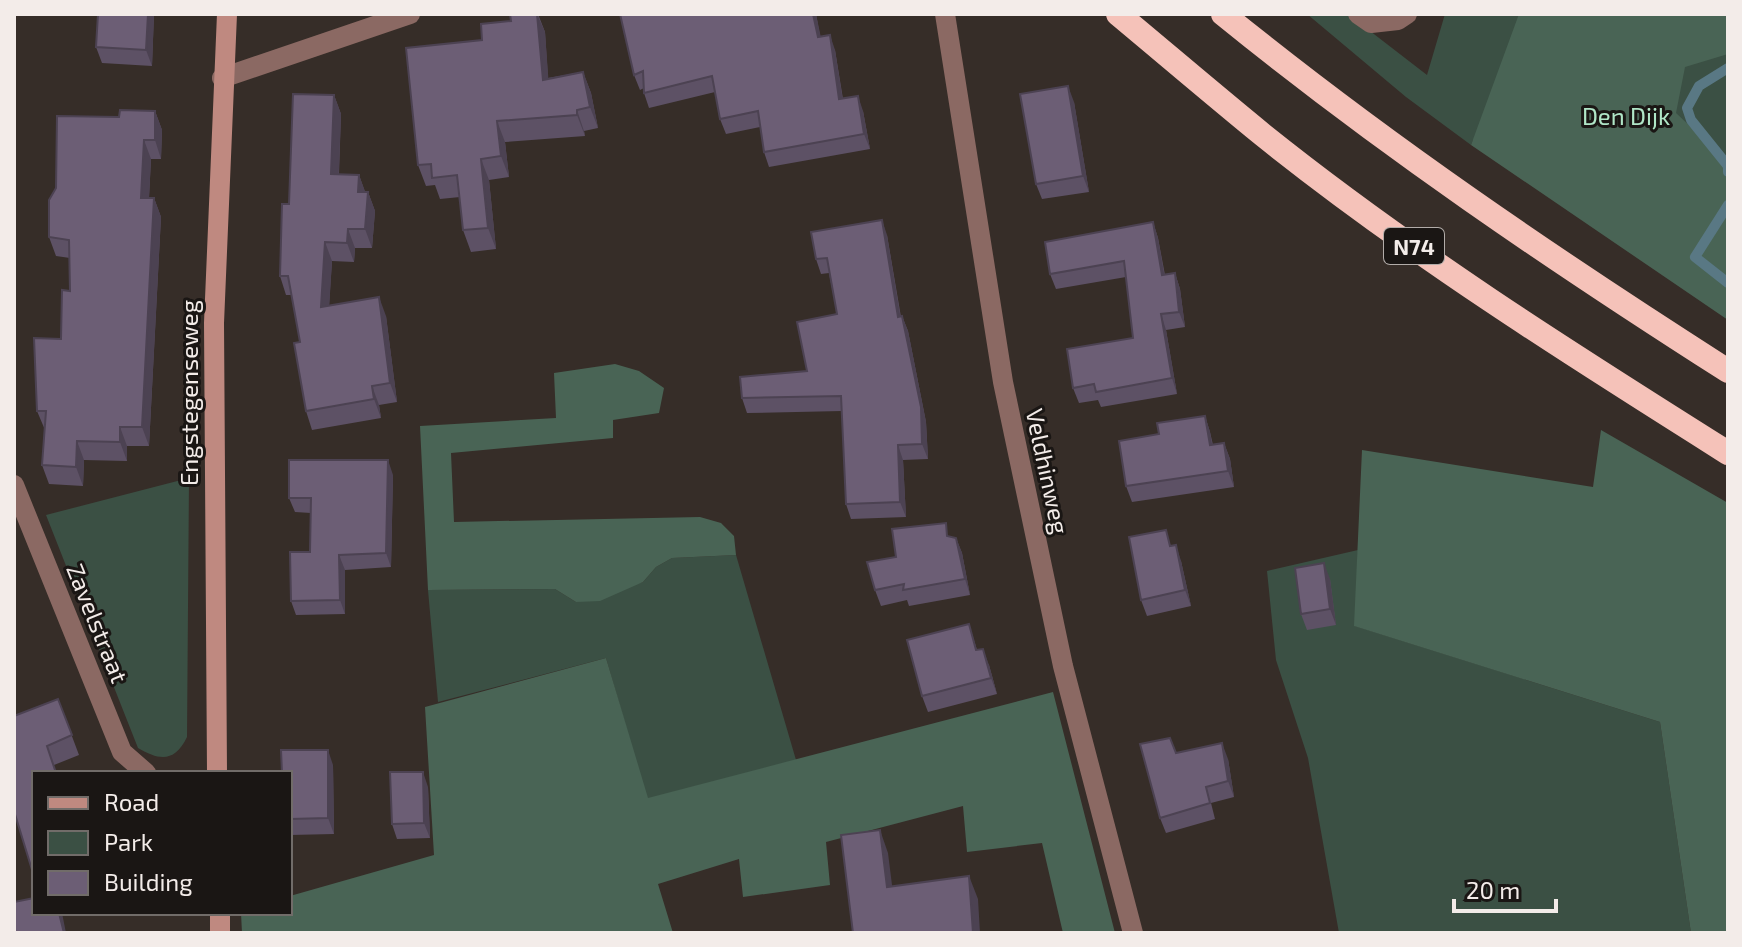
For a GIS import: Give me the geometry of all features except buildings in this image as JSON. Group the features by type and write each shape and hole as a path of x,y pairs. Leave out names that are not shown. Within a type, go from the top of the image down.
{"highway":[{"name":"N74","path":"1118,14 1264,136 1421,251 1564,350 1728,453"},
{"path":"1223,14 1417,161 1585,280 1728,371"}],"street":[{"name":"Engstegenseweg","path":"217,771 214,323 227,14"},
{"path":"222,78 410,14"},
{"name":"Veldhinweg","path":"945,14 1003,382 1063,666 1133,933"},
{"path":"1358,14 1371,23 1398,20 1407,14"},
{"name":"Zavelstraat","path":"14,485 122,752 144,771"}],"green space":[{"name":"Den Dijk","path":"1307,14 1348,14 1427,75 1445,14 1728,14 1728,300 1473,140 1471,145 1406,97"},
{"name":"Den Dijk","path":"1519,14 1728,14 1728,54 1685,67 1676,113 1728,162 1728,320 1471,145"},
{"path":"615,364 639,371 664,388 659,413 613,420 613,438 451,453 454,522 700,517 721,523 734,536 736,555 672,558 656,567 643,582 600,601 576,602 555,589 428,590 420,426 556,418 554,373"},
{"path":"1601,430 1728,503 1728,933 1691,933 1660,722 1354,626 1362,450 1593,487"},
{"path":"189,478 187,737 172,755 160,757 138,748 46,515"},
{"path":"1358,550 1355,626 1660,722 1691,933 1339,933 1308,758 1276,660 1267,571"},
{"path":"736,555 796,760 647,799 606,658 438,702 428,590 555,589 576,602 643,582 656,567 672,558"},
{"path":"606,658 648,798 1053,692 1115,933 1063,933 1042,843 967,852 963,806 826,842 830,885 743,897 739,859 658,884 673,933 242,933 241,915 292,915 292,895 434,855 425,707"}],"waterway":[{"path":"1728,68 1699,86 1687,108 1691,120 1728,166 1728,172"},
{"path":"1728,205 1695,257 1728,283"}]}
